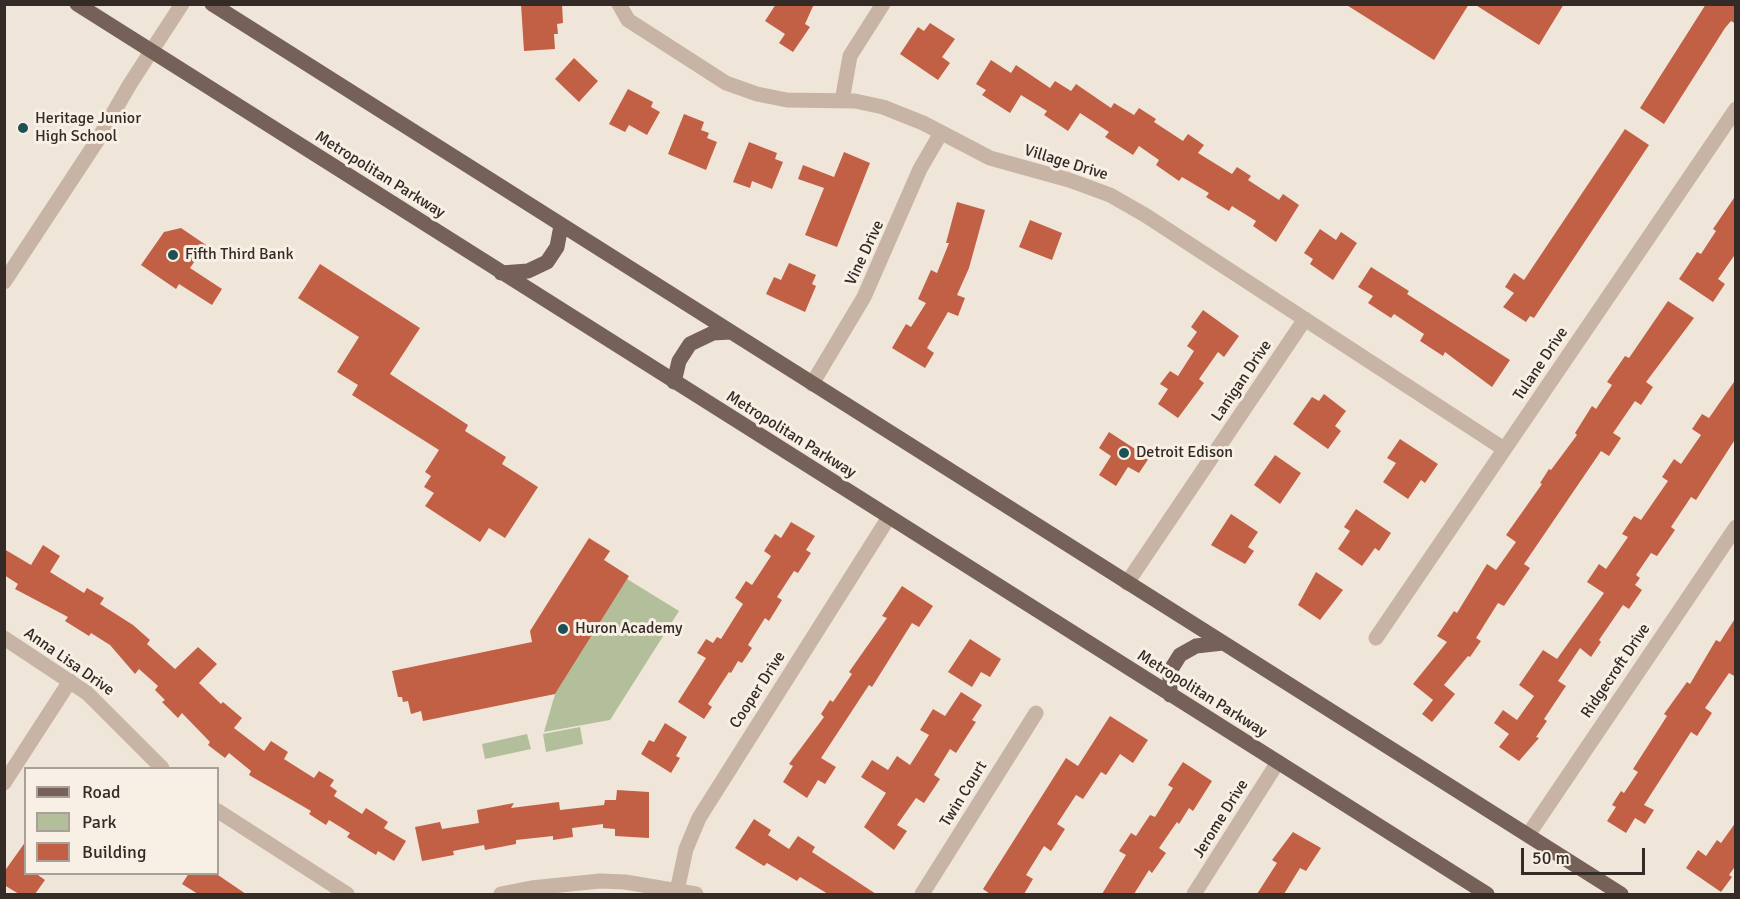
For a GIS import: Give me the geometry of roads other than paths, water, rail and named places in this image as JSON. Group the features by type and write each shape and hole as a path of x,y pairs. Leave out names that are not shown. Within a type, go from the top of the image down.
{"main road":[{"name":"Metropolitan Parkway","path":"77,4 1487,894"},
{"path":"212,4 1621,894"},
{"path":"501,273 528,271 547,262 557,247 561,226"},
{"path":"674,382 679,361 690,344 713,333 730,332"},
{"path":"1170,695 1170,670 1180,655 1196,646 1223,643"}],"street":[{"path":"4,282 97,141 182,4"},
{"path":"842,100 850,56 883,4"},
{"name":"Village Drive","path":"619,6 628,20 726,83 757,94 787,100 842,100 883,107 990,158 1069,180 1110,195 1145,215 1504,449"},
{"name":"Tulane Drive","path":"1376,638 1736,110"},
{"name":"Vine Drive","path":"812,384 864,297 920,169 940,133"},
{"name":"Lanigan Drive","path":"1127,583 1305,319"},
{"name":"Cooper Drive","path":"677,891 686,849 704,809 889,517"},
{"name":"Ridgecroft Drive","path":"1528,835 1736,527"},
{"name":"Anna Lisa Drive","path":"4,638 70,681 103,706 161,767"},
{"path":"4,783 70,681"},
{"name":"Twin Court","path":"922,894 1036,713"},
{"name":"Jerome Drive","path":"1194,894 1278,762"},
{"path":"219,812 347,894"},
{"path":"501,894 531,888 600,881 625,882 696,894"}],"place":[{"name":"Heritage Junior High School","path":"23,128"},
{"name":"Fifth Third Bank","path":"173,255"},
{"name":"Detroit Edison","path":"1124,453"},
{"name":"Huron Academy","path":"563,629"}]}
